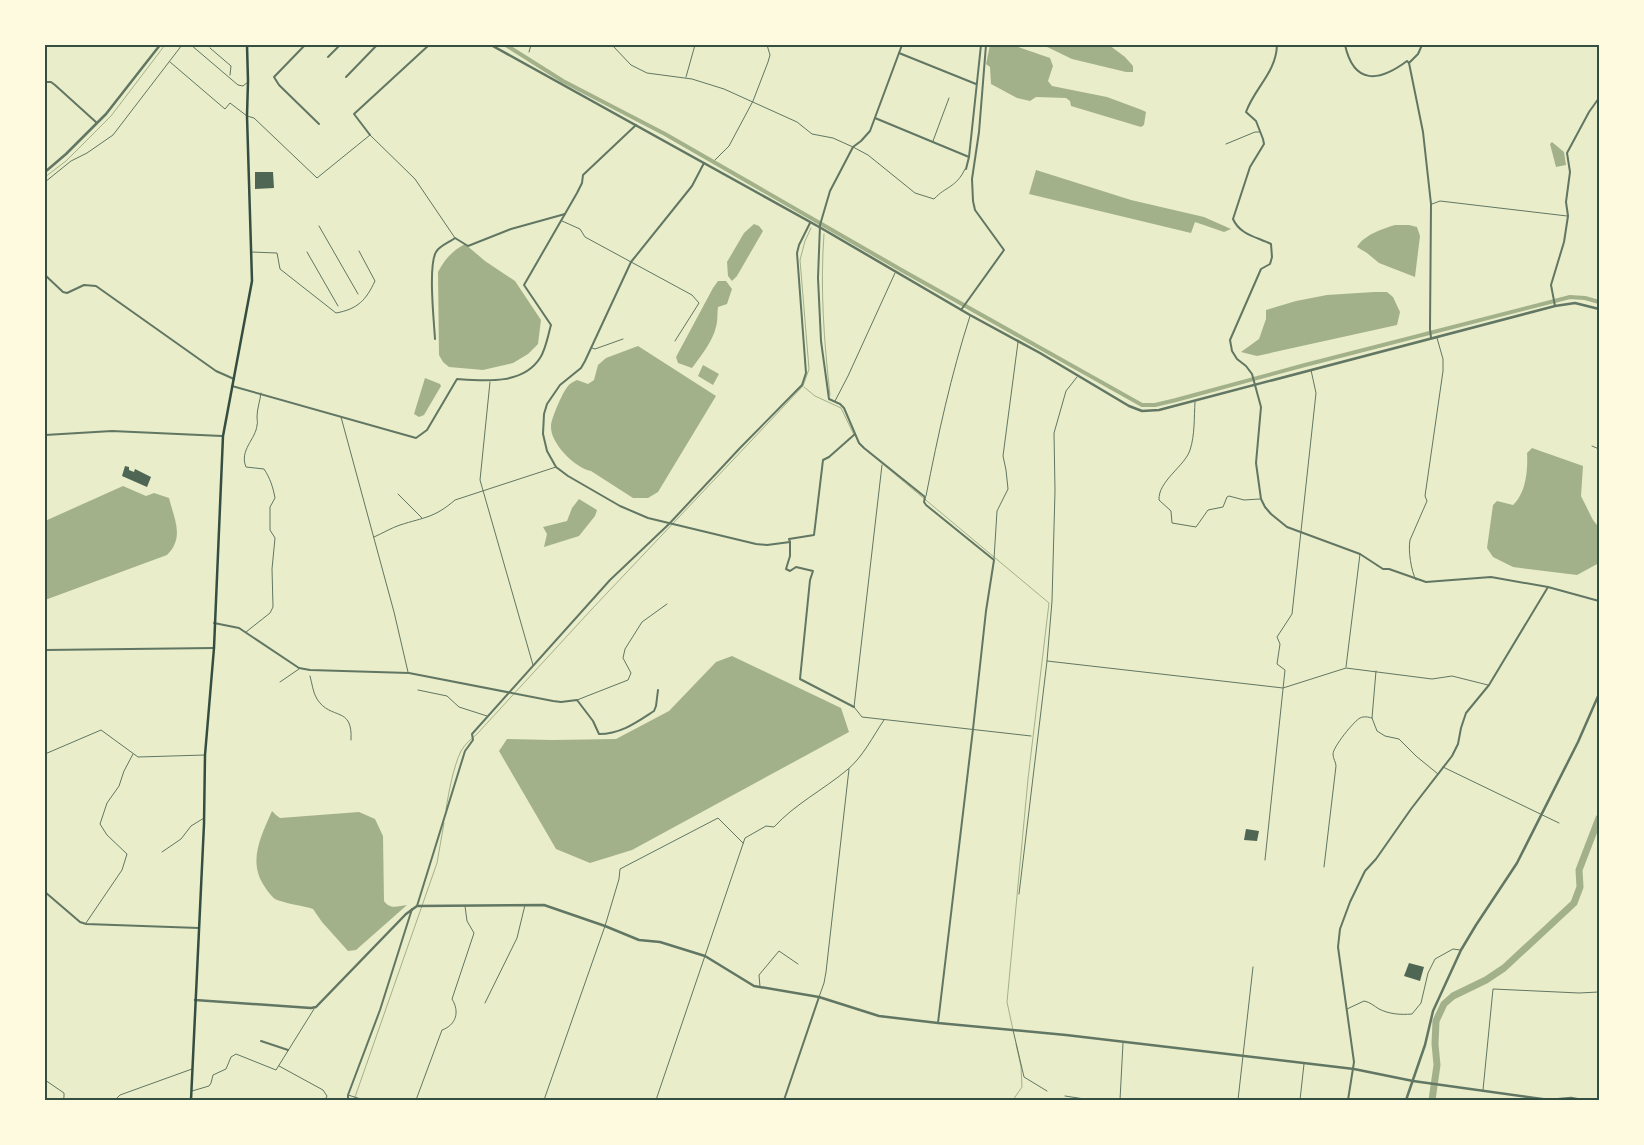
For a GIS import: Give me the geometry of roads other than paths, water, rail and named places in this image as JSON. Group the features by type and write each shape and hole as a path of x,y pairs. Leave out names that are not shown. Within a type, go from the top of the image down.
{"main road":[{"path":"191,1100 204,818 205,755 214,648 223,436 252,281 247,116 247,45"}],"street":[{"path":"45,172 66,154 96,123 160,45"},
{"path":"306,45 274,77 279,85 319,124"},
{"path":"328,57 340,45"},
{"path":"346,77 375,45"},
{"path":"370,135 354,114 428,45"},
{"path":"491,45 810,223 820,226 895,272 1078,375 1129,406 1142,411 1159,410 1555,304 1575,303 1599,309"},
{"path":"902,45 870,131 853,147 830,190 820,226 818,278 821,341 829,399 844,408 855,434 864,448 925,497 924,502 994,560 986,611 938,1023"},
{"path":"966,169 970,157 981,45"},
{"path":"962,309 1004,250 976,210 973,202 972,179 979,132 986,45"},
{"path":"1277,45 1277,55 1273,66 1246,112 1256,121 1264,144 1250,167 1233,219 1236,226 1244,233 1272,246 1270,264 1261,269 1230,340 1236,359 1246,366 1252,374 1261,407 1256,462 1261,499 1265,507 1277,520 1300,533 1360,554 1383,569 1409,576 1416,580 1426,582 1491,577 1548,587 1599,601"},
{"path":"1345,45 1354,69 1367,76 1384,75 1407,61 1409,63 1418,54 1422,45"},
{"path":"899,53 977,84"},
{"path":"1409,63 1423,132 1431,204 1431,337"},
{"path":"45,82 51,82 55,85 96,123"},
{"path":"1555,304 1551,285 1564,242 1568,216 1566,202 1570,172 1567,153 1589,112 1599,98"},
{"path":"875,118 970,157"},
{"path":"232,386 416,438 427,430 457,379 490,382 521,374 533,366 541,357 551,325 524,285 582,184 583,175 636,125"},
{"path":"704,163 692,186 631,262 581,368 560,385 547,404 543,434 547,451 556,467 620,506 648,518 669,524 756,544 767,545 790,542"},
{"path":"434,339 432,288 435,252 438,249 455,238 468,246 511,228 565,214"},
{"path":"417,906 465,751 473,740 472,734 610,580 669,524 802,385 806,373 797,253 799,244 810,223"},
{"path":"45,275 63,292 67,293 84,285 96,286 216,372 234,379"},
{"path":"45,435 112,431 223,436"},
{"path":"854,707 800,679 810,580 813,571 796,567 790,570 786,569 790,556 789,539 814,534 823,460 855,434"},
{"path":"1348,1100 1354,1069 1338,947 1340,929 1350,902 1366,871 1452,756 1458,744 1466,713 1489,685 1548,587"},
{"path":"214,623 239,628 299,668 408,673 561,702 577,700 593,721 599,734 628,728 654,711 658,690"},
{"path":"45,650 214,648"},
{"path":"1406,1100 1433,1011 1461,950 1516,863 1578,742 1599,694"},
{"path":"45,892 80,922 86,924 199,928"},
{"path":"195,1000 316,1007 417,906 544,904 639,940 660,942 705,956 754,986 819,997 880,1016 1066,1035 1354,1069 1413,1081 1548,1100 1571,1098 1582,1100"},
{"path":"348,1100 348,1095 380,1010 412,909"},
{"path":"784,1100 819,997"},
{"path":"261,1041 288,1050"}],"lane":[{"path":"45,182 71,160 87,154 113,135 182,45"},
{"path":"191,45 238,85 243,86 248,82"},
{"path":"529,52 531,45"},
{"path":"612,45 631,65 641,71 686,78 724,89 797,122 812,134 833,138 853,147 868,155 916,193 934,199 941,191 955,184 966,169"},
{"path":"686,78 695,45"},
{"path":"715,160 729,146 753,101 770,55 767,45"},
{"path":"210,48 231,66 229,76"},
{"path":"170,62 225,109 230,103 247,116 254,118 317,178 370,135 415,179 455,238"},
{"path":"933,142 949,98"},
{"path":"1226,144 1256,132 1261,132"},
{"path":"1431,204 1440,201 1568,216"},
{"path":"562,221 580,229 585,237 692,295 699,303 675,341"},
{"path":"319,226 358,294"},
{"path":"250,252 277,254 280,269 336,313 362,302 368,295 374,281 359,251"},
{"path":"307,252 338,306"},
{"path":"835,401 895,272"},
{"path":"925,497 955,362 970,315"},
{"path":"1416,580 1413,575 1409,546 1427,501 1425,496 1443,371 1443,360 1437,337"},
{"path":"592,348 595,349 623,339"},
{"path":"994,560 998,510 1008,490 1003,456 1018,342"},
{"path":"1266,860 1285,670 1276,664 1280,644 1277,638 1292,614 1316,393 1311,370"},
{"path":"1018,894 1047,662 1052,601 1055,491 1054,433 1066,391 1078,375"},
{"path":"490,382 480,480 534,666"},
{"path":"246,633 270,613 274,601 272,569 275,538 270,530 270,507 275,498 270,478 264,469 246,467 244,463 247,444 253,438 257,427 261,393"},
{"path":"1195,400 1190,451 1163,486 1159,496 1159,500 1171,511 1172,523 1196,527 1208,510 1223,507 1228,496 1244,500 1261,499"},
{"path":"341,416 394,612 408,673"},
{"path":"1592,446 1599,449"},
{"path":"882,463 854,707 862,717 1031,736"},
{"path":"374,538 399,526 442,510 455,500 556,467"},
{"path":"398,494 422,519"},
{"path":"1346,668 1360,554"},
{"path":"577,700 628,680 631,673 623,658 625,649 642,622 667,604"},
{"path":"1047,662 1284,688 1346,668 1432,679 1452,676 1489,685"},
{"path":"280,682 299,668"},
{"path":"1376,671 1372,718 1377,731 1385,736 1399,739 1438,774"},
{"path":"310,676 316,698 322,706 347,718 350,723 351,740"},
{"path":"418,690 447,696 459,707 488,716"},
{"path":"1324,867 1336,766 1333,754 1334,749 1357,720 1362,717 1372,718"},
{"path":"656,1100 743,843 748,835 766,826 774,827 785,815 849,769 884,720"},
{"path":"45,754 101,730 138,757 205,755"},
{"path":"86,924 122,870 127,854 106,836 100,824 107,804 119,786 133,754"},
{"path":"1443,767 1559,823"},
{"path":"819,997 824,983 849,769"},
{"path":"162,852 181,839 191,826 204,818"},
{"path":"544,1100 605,926 619,879 620,869 718,818 743,843"},
{"path":"416,1100 442,1030 453,1023 456,1015 456,1008 452,999 474,933 467,921 465,905"},
{"path":"485,1003 517,938 525,905"},
{"path":"1347,1009 1364,1001 1389,1013 1412,1014 1422,1003 1428,973 1435,959 1453,949 1461,950"},
{"path":"760,987 759,975 778,951 798,964"},
{"path":"1238,1100 1253,966"},
{"path":"1482,1090 1493,989 1579,994 1599,992"},
{"path":"191,1091 209,1086 212,1083 213,1075 226,1069 231,1058 236,1054 276,1070 316,1007"},
{"path":"1012,1030 1024,1077 1047,1091"},
{"path":"1120,1100 1123,1042"},
{"path":"1300,1100 1304,1063"},
{"path":"279,1066 323,1090 327,1096 325,1100"},
{"path":"115,1100 120,1095 192,1069"},
{"path":"45,1080 64,1093 62,1100"},
{"path":"348,1095 364,1100"},
{"path":"1065,1096 1090,1100"}],"waterway":[{"path":"45,177 66,161 111,116 165,45"},
{"path":"506,45 563,81 665,134 1142,405 1155,405 1176,400 1570,297 1585,298 1599,302"},
{"path":"446,809 454,772 464,746 803,386 809,369 800,260 811,228"},
{"path":"824,234 823,314 830,395"},
{"path":"804,387 815,396 841,408 854,435"},
{"path":"860,445 1049,603 1028,779 1007,1002 1013,1030"},
{"path":"1432,1100 1437,1065 1435,1044 1436,1021 1444,1004 1453,996 1486,980 1504,968 1574,903 1580,887 1579,870 1599,818"},
{"path":"354,1100 437,863 444,823"},
{"path":"1013,1100 1022,1087 1021,1067 1016,1044"}]}
